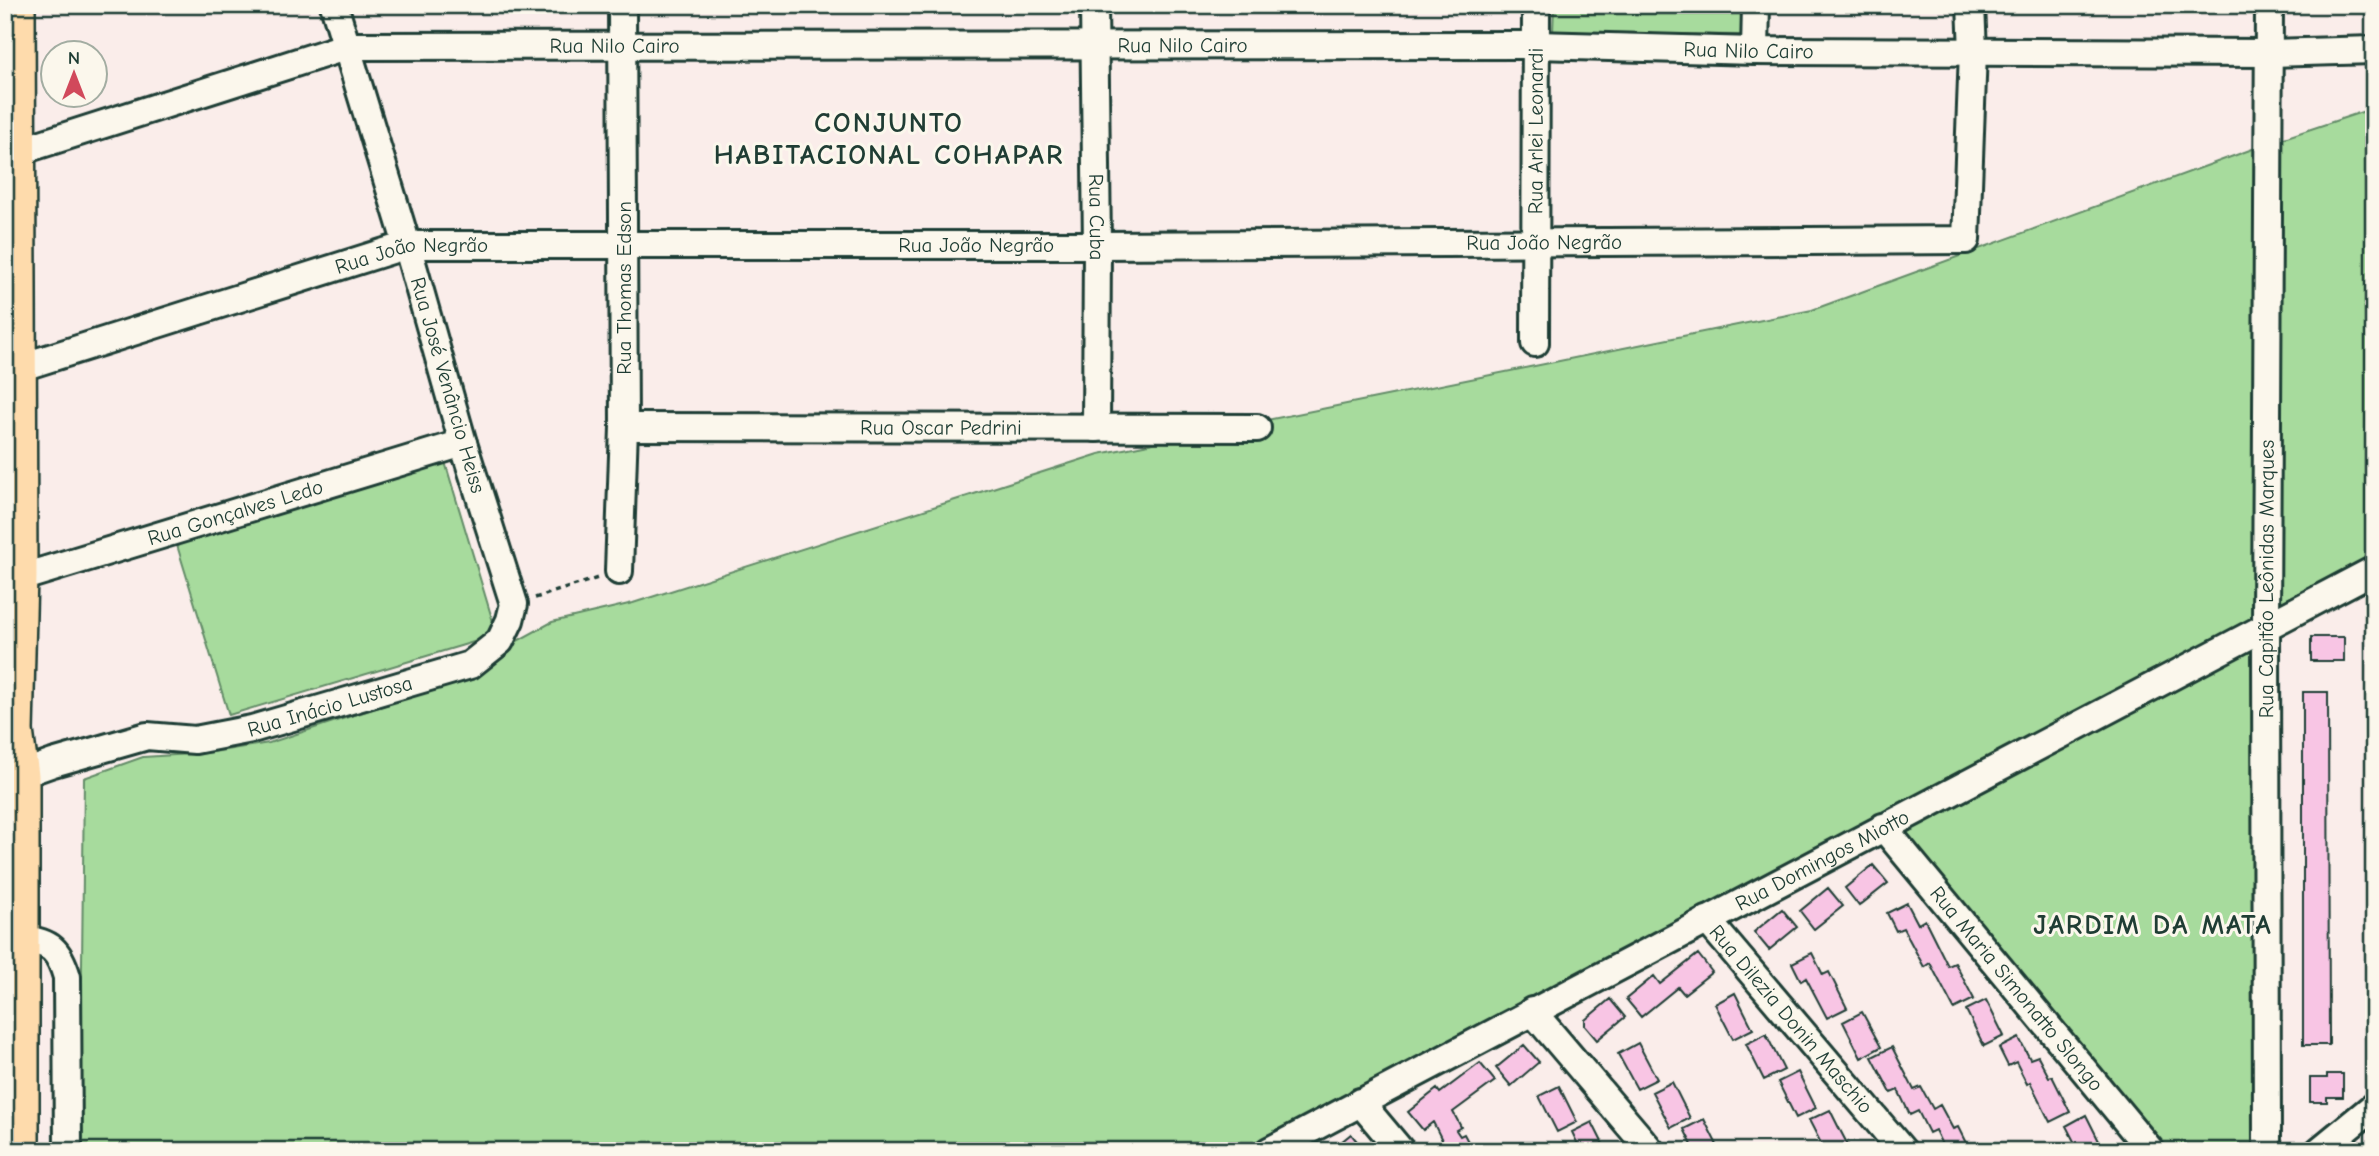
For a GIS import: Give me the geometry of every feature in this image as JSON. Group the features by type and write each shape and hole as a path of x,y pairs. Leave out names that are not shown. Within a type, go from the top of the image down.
{"main road":[{"path":"18,5 19,576 31,734 14,778 22,939 22,1151"},
{"path":"18,150 33,5"}],"street":[{"name":"Rua José Venâncio Heiss","path":"334,5 407,244 463,443 514,604"},
{"name":"Rua Thomas Edson","path":"620,571 624,427 622,5"},
{"name":"Rua Cuba","path":"1094,5 1096,428"},
{"name":"Rua Arlei Leonardi","path":"1535,343 1536,5"},
{"path":"1755,51 1756,5"},
{"path":"1972,5 1973,51"},
{"name":"Rua Capitão Leônidas Marques","path":"2267,1151 2269,5"},
{"name":"Rua Nilo Cairo","path":"18,150 348,46 1536,45 1755,51 2270,54 2374,50"},
{"name":"Rua João Negrão","path":"18,366 407,244 1097,245 1966,240 1973,51"},
{"name":"Rua Oscar Pedrini","path":"624,427 1257,428"},
{"name":"Rua Gonçalves Ledo","path":"19,576 463,443"},
{"name":"Rua Domingos Miotto","path":"1269,1151 2374,570"},
{"name":"Rua Inácio Lustosa","path":"14,778 53,763 147,736 195,740 252,729 470,666 500,641 514,604"},
{"name":"Rua Maria Simonatto Slongo","path":"1883,827 2151,1151"},
{"name":"Rua Dilezia Donin Maschio","path":"1707,920 1903,1151"},
{"path":"22,939 40,940 56,951 67,977 68,1151"},
{"path":"1532,1011 1651,1151"},
{"path":"1360,1102 1401,1151"},
{"path":"2319,1151 2374,1106"}],"path":[{"path":"514,604 620,571"}],"green space":[{"path":"1554,5 1743,5 1743,35 1553,33"},
{"path":"2374,108 2374,566 1257,1151 80,1151 84,778 143,757 207,753 269,743 483,673 508,646 552,622 633,603 1099,454 1812,310 2269,143"},
{"path":"445,462 497,635 229,715 176,542"},
{"path":"2259,635 2259,1151 2159,1151 1892,828"}],"building":[{"path":"2311,637 2344,637 2344,661 2311,661"},
{"path":"2303,692 2328,692 2329,1045 2303,1045"},
{"path":"1873,865 1888,883 1859,906 1845,888"},
{"path":"1828,888 1843,906 1814,929 1800,911"},
{"path":"1907,903 1918,924 1925,920 1948,966 1955,963 1974,999 1954,1009 1930,963 1924,967 1903,928 1896,931 1887,913"},
{"path":"1782,909 1797,927 1769,950 1754,932"},
{"path":"1812,953 1823,975 1829,972 1847,1008 1827,1018 1806,978 1801,981 1792,963"},
{"path":"1698,954 1712,972 1684,994 1678,987 1641,1017 1626,999 1654,976 1660,984"},
{"path":"1735,993 1753,1029 1733,1039 1715,1004"},
{"path":"1610,999 1625,1017 1597,1040 1585,1026 1585,1020"},
{"path":"1986,1000 2004,1036 1984,1046 1966,1010"},
{"path":"1862,1012 1881,1047 1861,1058 1843,1022"},
{"path":"1766,1034 1784,1070 1764,1080 1746,1044"},
{"path":"2019,1038 2030,1059 2038,1056 2049,1077 2052,1076 2070,1112 2050,1122 2030,1082 2027,1084 2016,1062 2008,1066 1999,1048"},
{"path":"1638,1043 1657,1079 1637,1089 1618,1054"},
{"path":"1524,1045 1539,1062 1511,1086 1496,1068"},
{"path":"1892,1047 1914,1090 1921,1087 1933,1109 1940,1105 1953,1129 1958,1127 1970,1151 1945,1151 1935,1130 1929,1133 1918,1111 1910,1115 1898,1090 1891,1093 1872,1057"},
{"path":"1480,1063 1495,1081 1453,1112 1461,1127 1456,1130 1460,1136 1464,1134 1473,1151 1431,1151 1444,1144 1433,1122 1423,1130 1408,1112 1437,1089 1440,1093"},
{"path":"1798,1072 1816,1108 1796,1118 1778,1082"},
{"path":"2327,1074 2343,1074 2343,1097 2327,1097 2327,1102 2310,1102 2310,1078 2327,1078"},
{"path":"1672,1082 1690,1118 1671,1128 1652,1092"},
{"path":"1559,1086 1577,1122 1557,1132 1539,1096"},
{"path":"1830,1110 1851,1151 1825,1151 1809,1120"},
{"path":"2086,1115 2104,1151 2079,1151 2066,1126"},
{"path":"1704,1119 1720,1151 1695,1151 1684,1129"},
{"path":"1592,1122 1606,1151 1581,1151 1572,1132"},
{"path":"1351,1134 1365,1151 1330,1151"}],"district":[{"name":"CONJUNTO HABITACIONAL COHAPAR","path":"889,138"},
{"name":"JARDIM DA MATA","path":"2153,924"}]}
